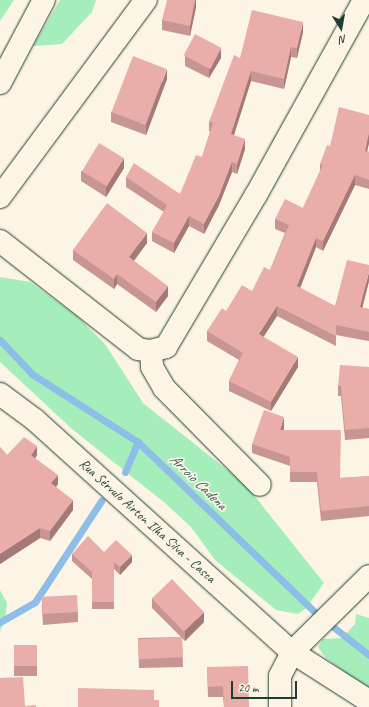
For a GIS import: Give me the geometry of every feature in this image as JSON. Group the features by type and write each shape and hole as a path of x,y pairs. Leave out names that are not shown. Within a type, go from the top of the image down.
{"street":[{"path":"0,83 44,0"},
{"path":"0,197 146,0"},
{"path":"0,241 138,349 151,351 166,347 256,195 364,0"},
{"path":"151,351 152,367 164,388 260,485"},
{"name":"Rua Sérvulo Airton Ilha Silva - Casca","path":"0,394 35,420 297,647 369,701"},
{"path":"280,707 280,676 297,647 367,582"}],"green space":[{"path":"0,0 14,0 0,21"},
{"path":"60,0 96,0 92,12 62,44 33,46"},
{"path":"0,277 30,282 78,317 105,344 143,403 245,484 324,583 306,608 298,614 276,610 215,560 191,527 165,503 72,429 0,362"},
{"path":"0,590 7,603 5,621 0,631"},
{"path":"356,614 369,618 369,691 325,657 318,647 323,639 342,638 355,624"}],"building":[{"path":"167,0 195,0 190,26 162,20"},
{"path":"252,10 303,22 297,48 291,47 284,79 251,71 231,134 245,139 237,164 232,162 219,196 204,224 189,216 174,243 152,232 170,200 167,205 126,177 134,163 180,194 196,155 202,157 213,123 209,122 234,55 240,58"},
{"path":"195,34 221,48 210,69 184,55"},
{"path":"133,56 167,69 145,125 111,112"},
{"path":"339,107 369,115 369,133 365,151 369,152 369,180 355,175 323,241 316,238 297,286 335,306 347,260 369,265 369,272 360,307 369,309 369,332 336,325 336,336 277,306 259,334 298,357 271,402 229,381 243,353 207,331 222,308 226,311 242,285 252,291 264,267 270,270 289,225 275,219 285,199 303,208 323,165 320,164 327,145 330,146"},
{"path":"99,143 124,158 107,186 82,171"},
{"path":"107,203 147,233 129,257 168,286 156,302 117,274 114,279 73,250"},
{"path":"340,365 369,367 369,428 345,430 341,386 338,386"},
{"path":"264,410 284,417 280,430 341,430 340,478 369,476 369,506 321,511 317,472 290,472 290,457 252,444"},
{"path":"24,437 37,446 31,455 58,475 51,483 73,500 50,531 40,528 0,554 0,447 7,455"},
{"path":"88,536 104,552 116,540 132,555 120,567 114,562 114,602 92,602 92,572 72,554"},
{"path":"172,579 204,612 184,632 152,598"},
{"path":"77,595 78,612 43,614 42,597"},
{"path":"182,637 183,657 139,659 138,639"},
{"path":"14,645 37,645 37,666 14,666"},
{"path":"248,666 249,707 224,707 223,686 208,687 207,667"},
{"path":"23,677 25,706 36,705 36,707 0,707 0,678"},
{"path":"78,688 154,690 154,700 159,700 159,707 78,707"}],"waterway":[{"name":"Arroio Cadena","path":"0,340 32,374 138,442 318,615 369,655"},
{"path":"125,472 138,442"},
{"path":"0,622 35,602 101,501"}]}
